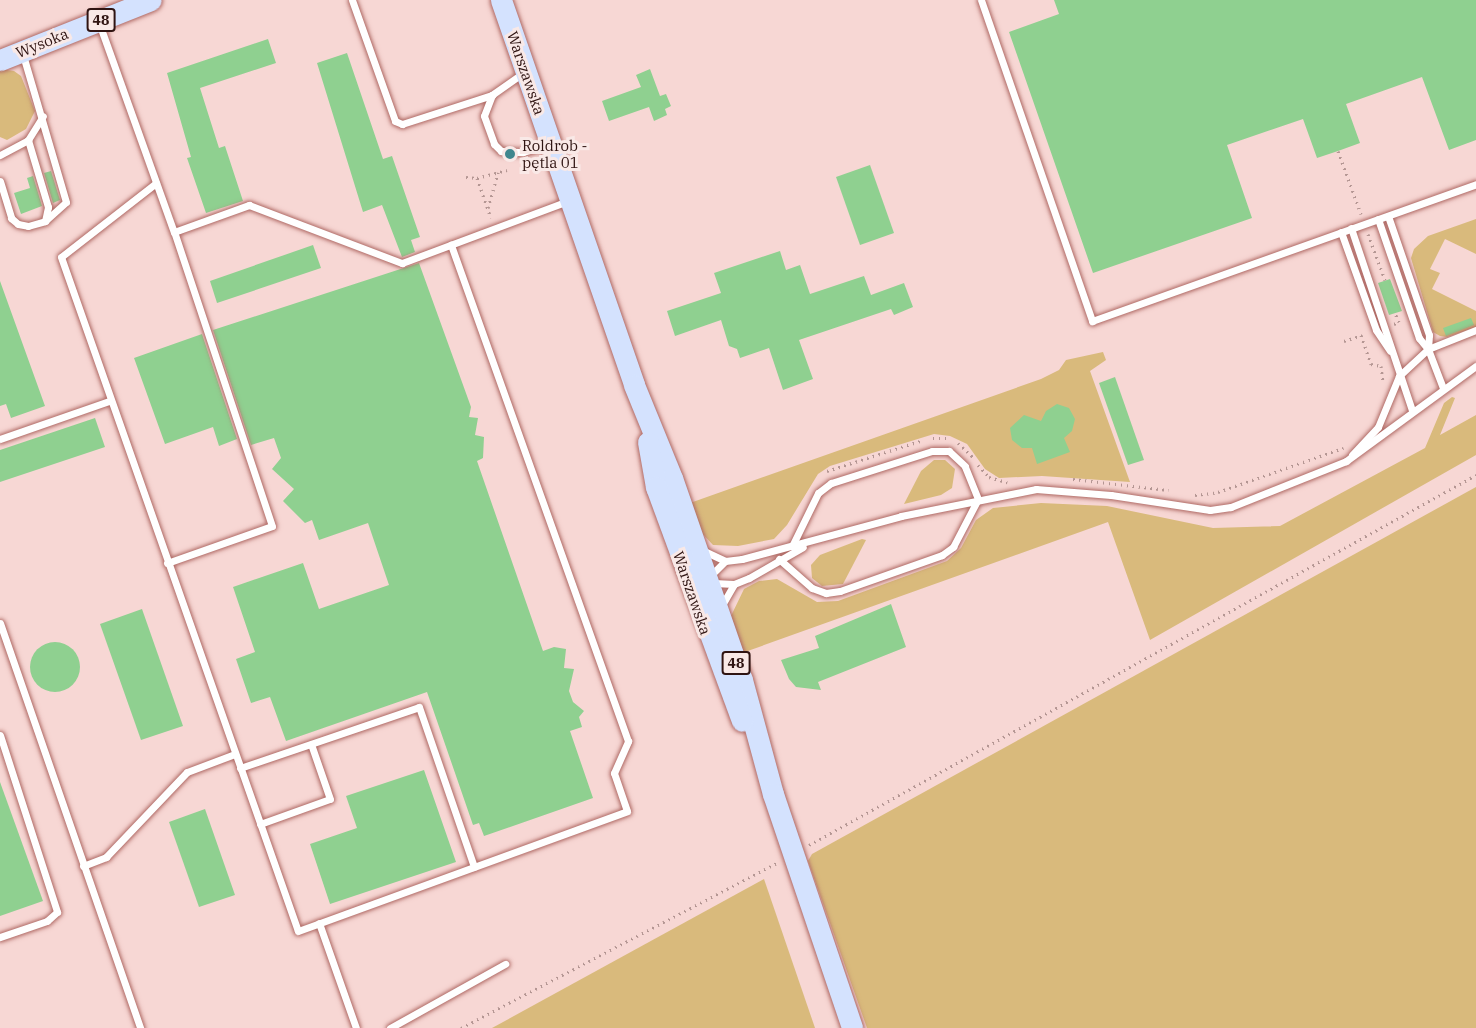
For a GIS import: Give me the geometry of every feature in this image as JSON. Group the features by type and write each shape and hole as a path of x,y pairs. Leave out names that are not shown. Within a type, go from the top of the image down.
{"main road":[{"name":"Warszawska","path":"501,0 633,385 708,581 772,794"},
{"name":"Wysoka","path":"0,60 145,1"},
{"name":"Warszawska","path":"633,385 656,487 678,552 700,614 772,794 852,1028"}],"lane":[{"path":"352,0 394,121 402,124 492,95 525,72"},
{"path":"981,0 1092,321 1476,184"},
{"path":"98,21 174,232 272,526 167,562"},
{"path":"0,181 11,218 28,226 45,221 66,202 43,116 21,51"},
{"path":"492,95 484,116 494,144 501,151 523,152 550,144"},
{"path":"0,155 28,140 43,116"},
{"path":"28,140 48,207 45,221"},
{"path":"156,183 61,257 109,400 298,931 627,811 614,773 628,741 451,245"},
{"path":"174,232 249,205 402,263 570,201"},
{"path":"1388,216 1429,335 1428,349"},
{"path":"1378,219 1419,338 1428,349 1443,388"},
{"path":"1351,228 1387,326 1389,351"},
{"path":"1341,232 1376,330 1389,351 1412,410"},
{"path":"1346,461 1378,427 1399,376 1428,349 1476,330"},
{"path":"700,614 708,581 714,569 725,561 814,542 902,516 978,499 1036,489 1110,495 1210,510 1231,507 1346,461 1371,447 1412,410 1476,366"},
{"path":"0,439 109,400"},
{"path":"779,560 812,588 826,593 840,591 942,555 953,547 978,499 965,466 949,451 932,451 831,483 818,493 792,546"},
{"path":"691,535 708,555 725,561"},
{"path":"678,552 708,581 720,586 734,584 814,542"},
{"path":"721,620 723,598 734,584"},
{"path":"0,623 140,1028"},
{"path":"240,768 418,707 474,867"},
{"path":"0,735 57,912 46,921 0,937"},
{"path":"260,824 330,800 311,744"},
{"path":"83,866 106,857 187,772 235,754"},
{"path":"319,923 356,1028"},
{"path":"390,1028 505,964"}],"path":[{"path":"466,177 477,178 507,170"},
{"path":"488,210 498,172"},
{"path":"477,178 494,228"},
{"path":"1362,335 1371,364 1381,366 1383,387"},
{"path":"818,478 836,467 940,437 965,446 989,477 1009,482"},
{"path":"1194,495 1218,492 1347,446"},
{"path":"462,1028 793,854 1476,475"},
{"path":"1066,479 1100,480 1171,491"}],"shaded area":[{"path":"0,69 14,71 21,76 35,111 26,129 7,140 0,137"},
{"path":"1476,219 1476,254 1445,239 1430,269 1440,273 1432,289 1476,311 1476,327 1447,337 1440,336 1433,332 1411,258 1414,249 1428,236"},
{"path":"1103,352 1106,360 1090,371 1130,482 1042,476 999,478 985,469 967,444 950,436 934,434 830,466 818,474 787,525 774,539 738,546 713,545 700,531 690,503 1041,379 1059,370 1066,360"},
{"path":"1452,397 1455,398 1440,435 1476,415 1476,455 1150,640 1108,522 742,653 731,616 744,589 759,581 777,579 817,602 838,601 947,561 961,548 976,520 993,508 1041,503 1107,506 1213,528 1280,526 1425,448 1444,403"},
{"path":"934,460 945,460 955,469 952,488 941,495 904,504 921,471"},
{"path":"1476,487 1476,1028 867,1028 808,861 812,854"},
{"path":"862,539 866,540 843,584 822,586 812,578 811,565 820,555"},
{"path":"764,879 815,1028 492,1028"}],"building":[{"path":"1054,0 1476,0 1476,140 1449,150 1422,77 1346,104 1360,143 1338,151 1317,158 1303,119 1227,145 1252,218 1093,273 1009,32 1059,14"},
{"path":"268,39 276,63 200,88 219,148 225,146 243,201 206,213 187,158 191,157 167,73"},
{"path":"347,53 383,159 392,156 420,237 411,240 415,252 402,257 382,205 363,212 317,63"},
{"path":"650,69 660,96 666,94 671,106 665,109 667,115 654,121 649,107 609,121 602,101 641,87 636,75"},
{"path":"870,165 894,233 860,245 836,177"},
{"path":"51,171 60,200 53,203 44,173"},
{"path":"33,176 42,206 21,214 14,193 30,188 27,178"},
{"path":"313,245 321,268 217,303 210,281"},
{"path":"780,251 786,270 800,265 810,294 864,276 871,295 904,283 913,307 894,315 891,309 799,340 813,379 783,390 769,348 740,358 737,349 729,346 721,320 675,336 667,311 721,293 714,273"},
{"path":"419,263 471,407 469,417 478,418 475,435 484,437 483,458 477,461 543,651 554,647 566,649 564,668 574,669 569,691 573,702 584,711 579,717 582,727 570,731 593,798 484,836 479,823 473,825 427,692 286,741 270,697 251,703 236,659 255,652 233,587 303,563 319,609 389,585 368,523 319,540 312,520 305,523 283,501 294,489 272,469 281,458 274,438 251,445 213,330"},
{"path":"1390,279 1402,311 1389,315 1378,283"},
{"path":"0,281 45,406 11,418 6,404 0,406"},
{"path":"1471,318 1474,325 1446,336 1443,328"},
{"path":"202,334 237,439 219,446 213,427 165,444 134,358"},
{"path":"1115,377 1144,460 1128,465 1099,383"},
{"path":"1057,404 1069,408 1075,419 1072,431 1064,438 1070,452 1037,464 1032,448 1022,448 1012,440 1010,428 1024,415 1041,421 1046,411"},
{"path":"95,418 105,447 0,482 0,450"},
{"path":"891,604 906,647 818,682 821,690 796,687 789,679 781,660 819,648 815,636"},
{"path":"142,609 183,726 141,740 100,624"},
{"path":"55,642 64,644 75,653 80,667 78,676 69,687 55,692 46,690 35,681 30,667 32,658 41,647"},
{"path":"424,770 456,862 330,904 310,844 357,828 346,796"},
{"path":"0,782 43,901 0,916"},
{"path":"205,809 235,895 199,907 169,822"}],"place":[{"name":"Roldrob - pętla 01","path":"510,154"}]}
